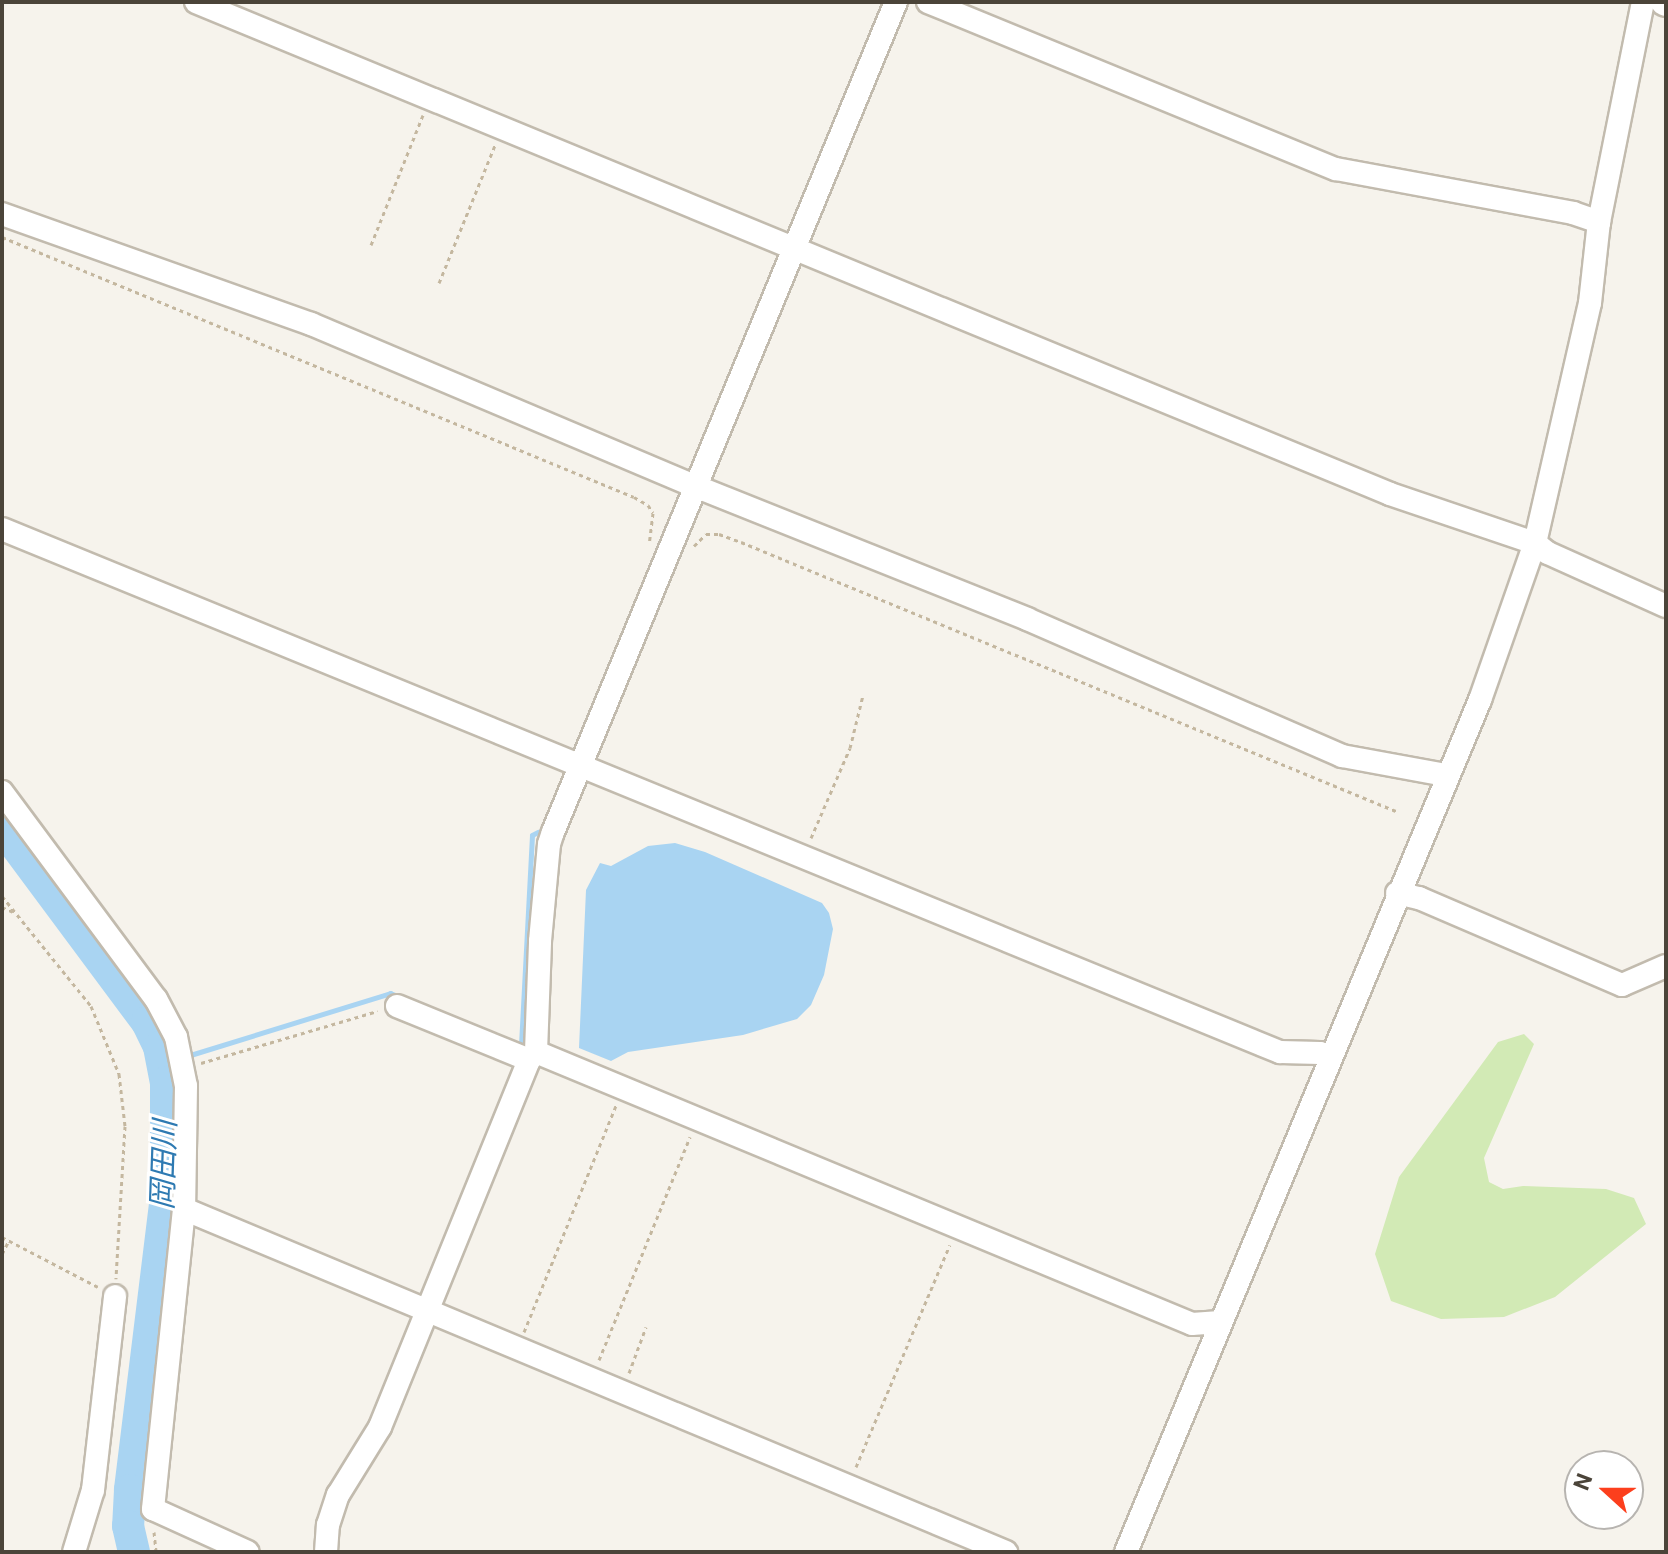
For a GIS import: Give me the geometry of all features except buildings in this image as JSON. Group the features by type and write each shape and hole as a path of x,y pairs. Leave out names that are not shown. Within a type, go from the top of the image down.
{"street":[{"path":"196,2 1390,494 1535,543 1548,553 1666,606"},
{"path":"326,1552 328,1525 338,1495 380,1427 532,1056 549,844 577,767 896,2"},
{"path":"928,2 1336,169 1573,213 1599,222"},
{"path":"1126,1552 1446,775 1480,700 1535,543 1590,303 1599,222 1643,2"},
{"path":"2,214 311,324 695,486 1027,619 1342,756 1446,775"},
{"path":"2,529 577,767 1280,1052 1320,1053 1330,1057"},
{"path":"2,792 156,999 176,1037 186,1086 184,1209 153,1509 248,1552"},
{"path":"1397,893 1419,898 1622,985 1666,966"},
{"path":"397,1006 624,1087 1192,1324 1220,1322"},
{"path":"184,1209 624,1390 1006,1552"},
{"path":"74,1552 93,1490 115,1296"}],"path":[{"path":"371,245 430,98"},
{"path":"439,283 502,128"},
{"path":"797,857 827,808 850,748 863,695"},
{"path":"2,896 91,1006 119,1074 125,1126 115,1296 2,1237"},
{"path":"2,907 16,913"},
{"path":"182,1068 397,1006"},
{"path":"518,1347 624,1087"},
{"path":"592,1377 697,1119"},
{"path":"849,1485 958,1226"},
{"path":"2,1254 9,1240"},
{"path":"624,1390 646,1327"}],"green space":[{"path":"1524,1034 1534,1044 1484,1158 1489,1182 1503,1189 1523,1186 1606,1189 1634,1198 1646,1224 1555,1297 1504,1317 1441,1319 1391,1301 1375,1254 1399,1177 1498,1042"}],"water":[{"path":"675,843 705,852 822,903 829,913 833,929 824,975 811,1005 797,1019 743,1035 628,1052 611,1061 579,1048 586,890 600,863 611,866 648,846"}],"waterway":[{"name":"岡田川","path":"2,827 147,1022 159,1047 166,1082 166,1196 130,1490 128,1526 134,1552"},
{"path":"515,1043 521,1045 532,835 538,832"},
{"path":"187,1056 390,993 398,996"},
{"path":"162,1062 173,1059"}]}
